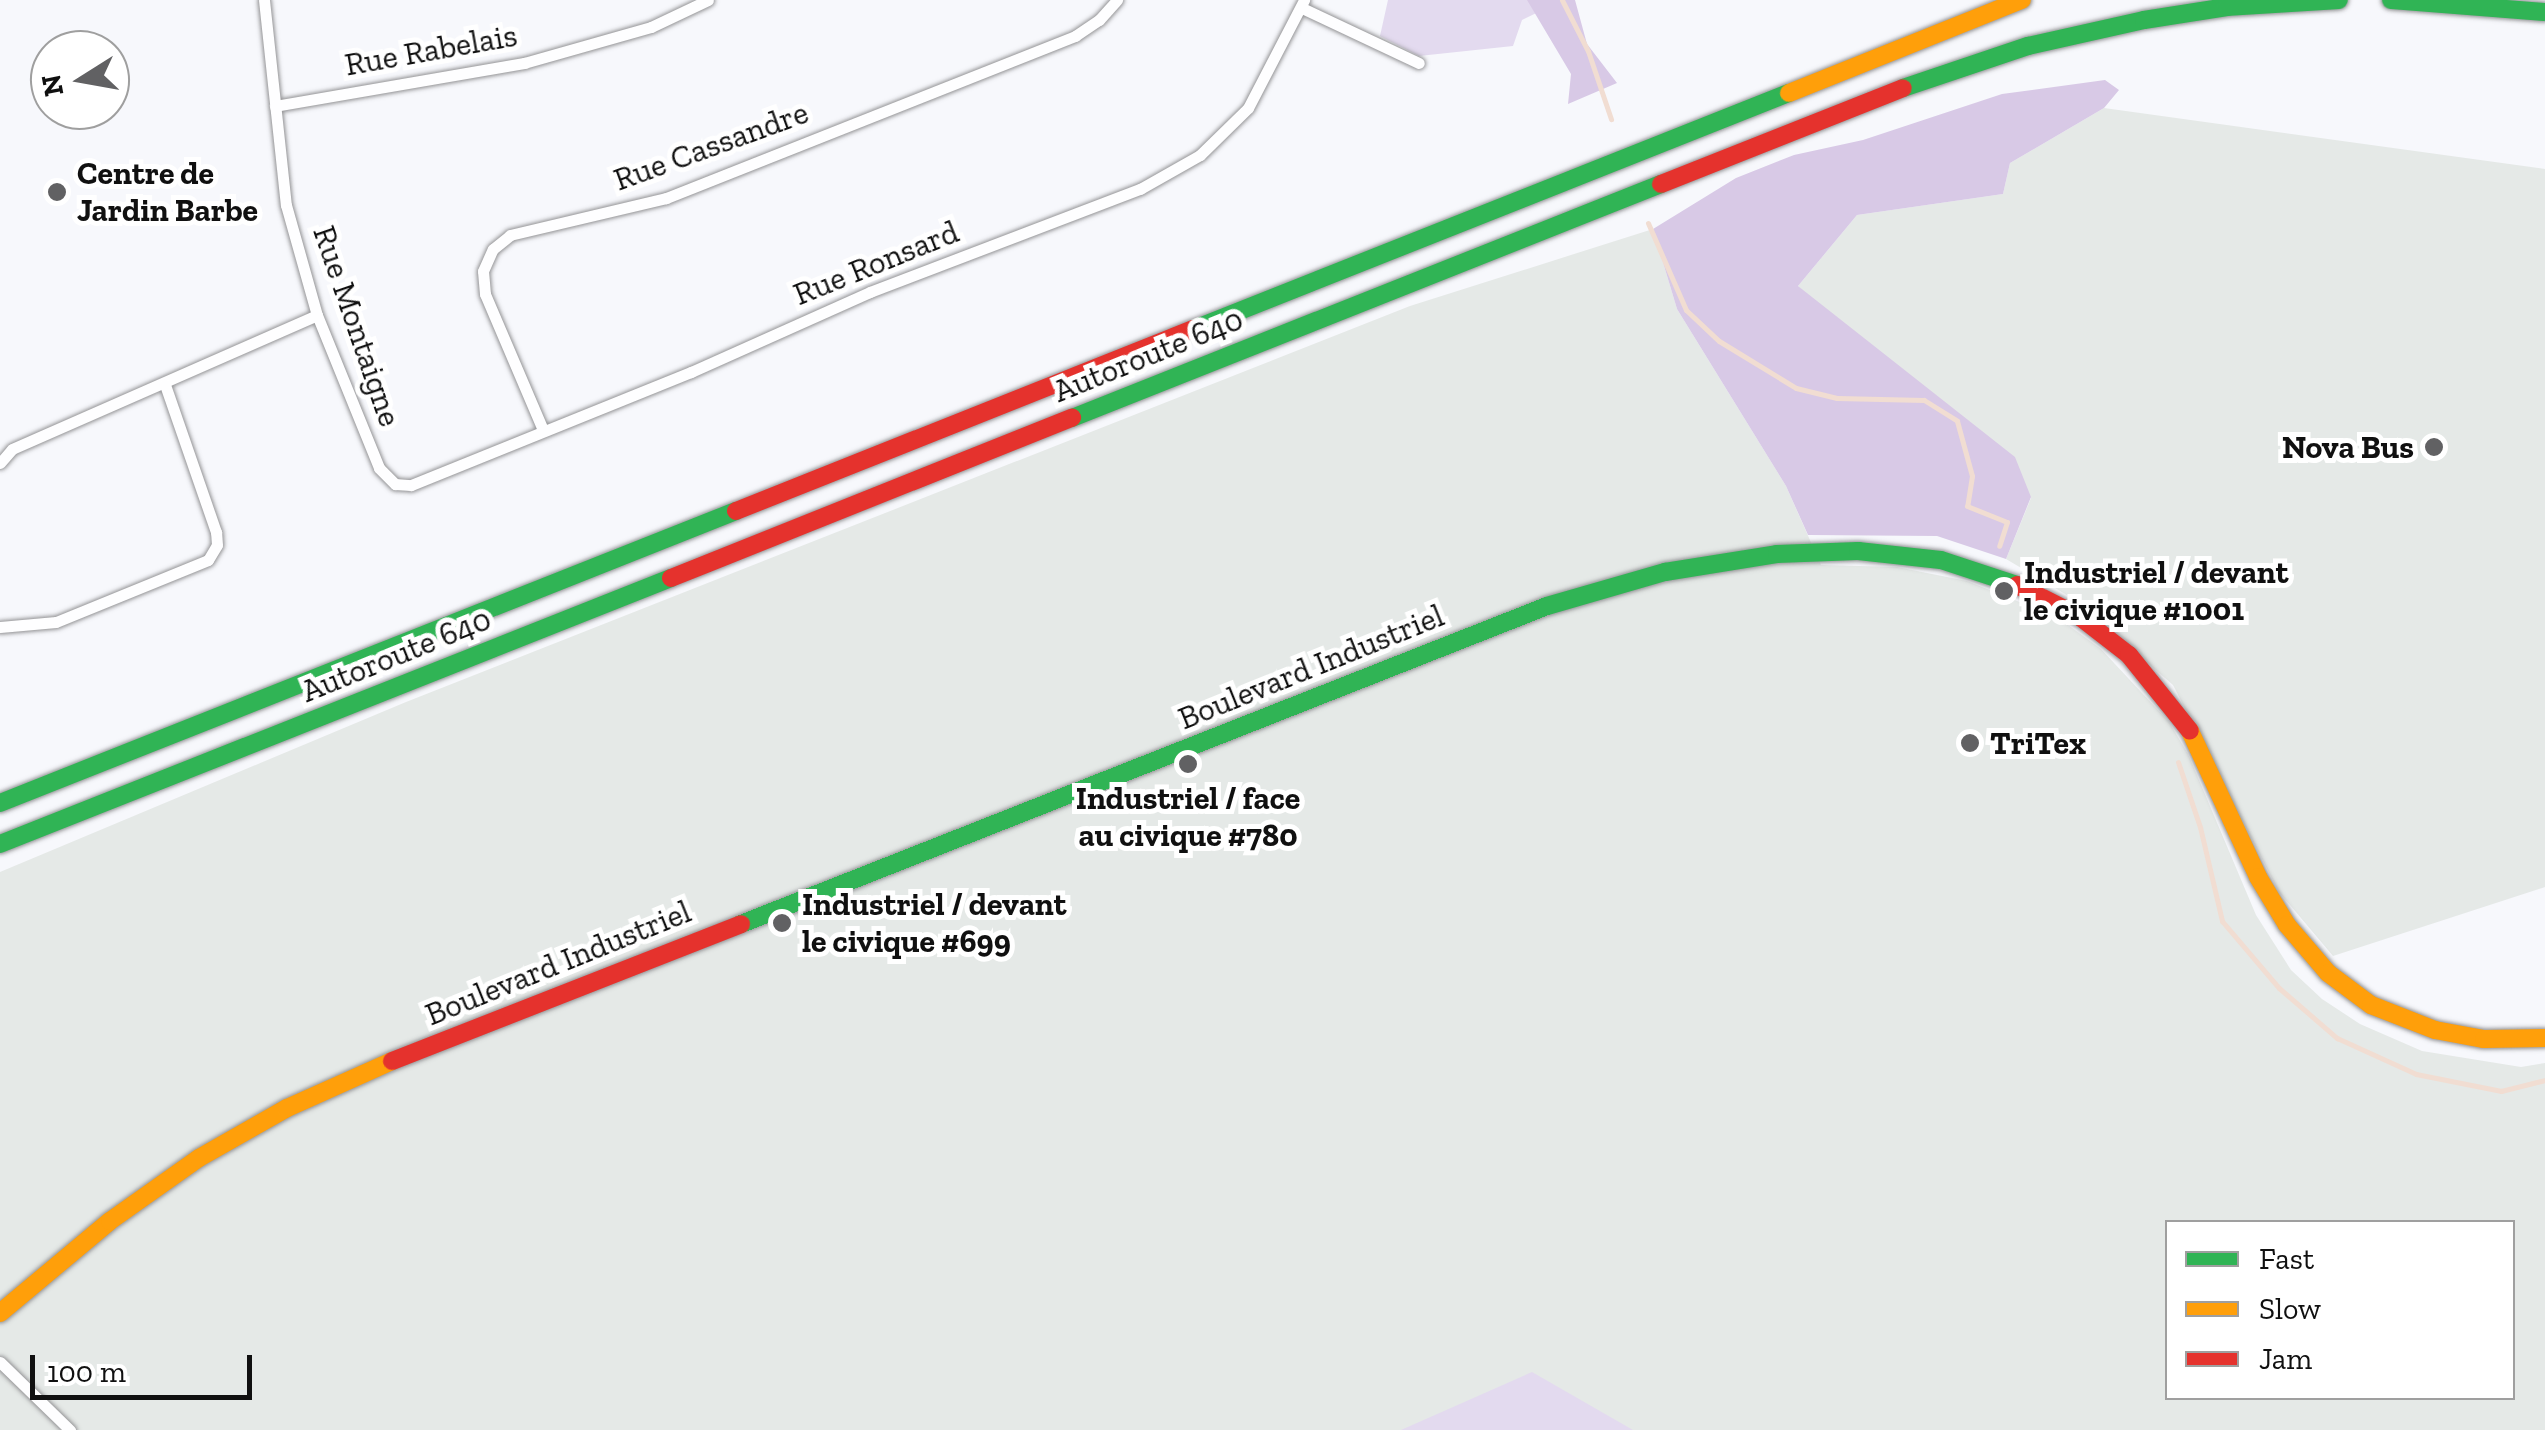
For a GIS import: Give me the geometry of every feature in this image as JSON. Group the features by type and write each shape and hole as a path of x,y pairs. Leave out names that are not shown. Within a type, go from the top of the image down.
{"main road":[{"name":"Autoroute 640","path":"0,803 2022,0"},
{"name":"Autoroute 640","path":"0,844 1927,79 2056,38 2171,15 2339,0"},
{"path":"2391,0 2545,12"},
{"name":"Boulevard Industriel","path":"0,1312 110,1221 199,1158 286,1108 375,1068 1547,606 1665,572 1776,554 1858,551 1941,560 1998,576 2080,617 2129,655 2178,710 2206,758 2258,878 2287,925 2328,973 2370,1005 2435,1030 2484,1039 2545,1038"}],"street":[{"name":"Rue Montaigne","path":"264,0 286,205 317,315 379,468 395,484"},
{"name":"Rue Rabelais","path":"275,106 524,63 651,26 708,0"},
{"name":"Rue Cassandre","path":"543,430 485,294 483,272 493,249 510,235 666,198 1075,36 1099,20 1117,0"},
{"name":"Rue Ronsard","path":"395,484 411,485 691,372 870,292 1140,189 1200,156 1248,108 1303,4"},
{"path":"1303,4 1419,63"},
{"path":"0,463 12,449 317,315"},
{"path":"0,627 56,622 208,560 217,545 216,532 165,385"},
{"path":"0,1362 70,1430"}],"shaded area":[{"path":"1388,0 1563,0 1522,20 1513,46 1419,56 1380,36"},
{"path":"1527,0 1575,0 1587,44 1617,83 1568,104 1571,74"},
{"path":"2105,80 2119,90 2104,108 2010,163 2003,194 1857,215 1798,286 2015,457 2031,497 2006,559 1937,536 1808,535 1786,486 1677,309 1653,229 1736,178 1794,155 1863,140 2002,94"},
{"path":"2104,108 2545,169 2545,887 2333,956 2279,892 2173,685 2077,601 2006,559 2031,498 1798,286 1857,215 2003,194 2010,163"},
{"path":"1653,229 1677,309 1786,486 1821,565 1897,567 1967,581 2057,617 2101,649 2169,722 2188,754 2256,915 2291,970 2322,999 2360,1024 2422,1051 2521,1067 2545,1063 2545,1430 0,1430 0,872 406,702 1410,306"},
{"path":"1532,1372 1633,1430 1401,1430"}],"waterway":[{"path":"1562,0 1588,51 1611,119"},
{"path":"1648,223 1686,310 1719,341 1796,388 1837,398 1924,400 1957,421 1972,476 1967,506 2007,522 1999,546"},
{"path":"2178,762 2200,827 2222,921 2279,988 2337,1038 2416,1074 2501,1091 2545,1080"}],"traffic: fast":[{"path":"1903,88 2028,46 2144,20 2227,7 2339,0"},
{"path":"2391,0 2545,12"},
{"path":"1194,329 1789,93"},
{"path":"1072,418 1661,184"},
{"path":"0,803 736,511"},
{"path":"741,924 1547,606 1665,572 1777,554 1858,551 1941,560 2017,585"},
{"path":"0,844 671,578"}],"traffic: slow":[{"path":"1789,93 2022,0"},
{"path":"2190,731 2258,877 2287,925 2328,973 2371,1005 2435,1030 2484,1039 2545,1038"},
{"path":"0,1313 110,1221 199,1158 287,1108 392,1061"}],"traffic: jam":[{"path":"1661,184 1903,88"},
{"path":"736,511 1194,329"},
{"path":"671,578 1072,418"},
{"path":"2017,585 2080,617 2129,655 2190,731"},
{"path":"392,1061 741,924"}],"place":[{"name":"Centre de Jardin Barbe","path":"57,192"},
{"name":"Nova Bus","path":"2434,447"},
{"name":"Industriel / devant le civique #1001","path":"2004,591"},
{"name":"TriTex","path":"1970,743"},
{"name":"Industriel / face au civique #780","path":"1188,764"},
{"name":"Industriel / devant le civique #699","path":"782,923"}]}
